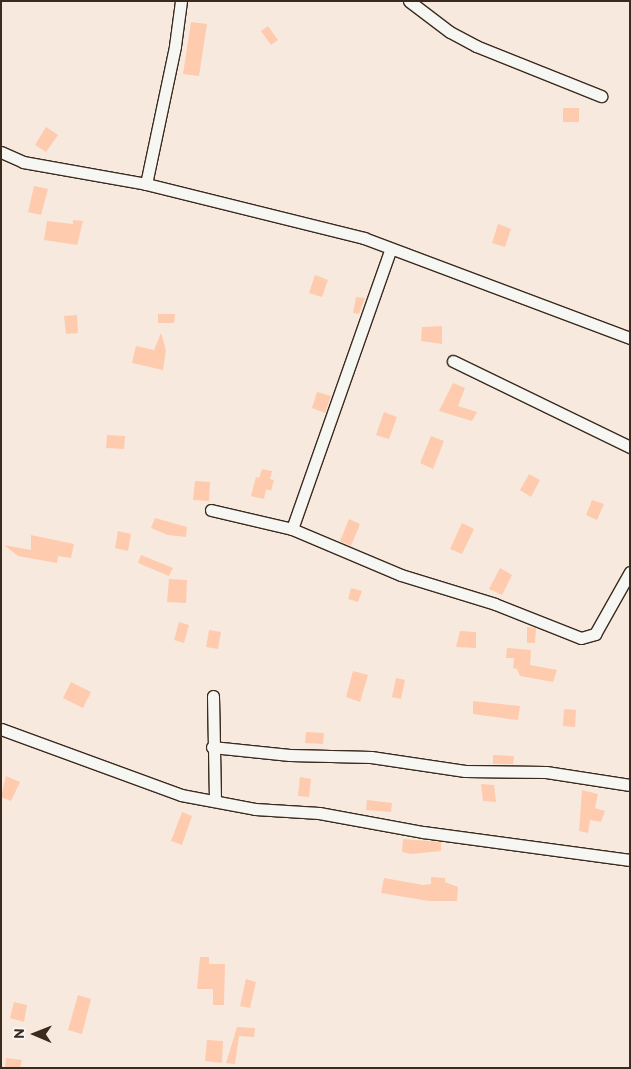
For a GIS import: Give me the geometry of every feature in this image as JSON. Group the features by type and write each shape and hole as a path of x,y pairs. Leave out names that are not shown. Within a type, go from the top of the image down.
{"street":[{"path":"146,184 175,46 181,1"},
{"path":"409,1 450,32 476,46 601,96"},
{"path":"1,152 23,162 146,184 364,238 390,250 630,338"},
{"path":"292,529 390,250"},
{"path":"453,361 630,447"},
{"path":"212,510 292,529 401,576 495,604 580,638 590,638 595,634 629,573"},
{"path":"213,696 212,747 215,801"},
{"path":"1,729 181,795 255,809 319,813 423,832 630,860"},
{"path":"212,747 290,755 371,757 465,771 546,772 630,785"}],"building":[{"path":"191,22 207,24 199,76 183,74"},
{"path":"268,26 278,40 271,45 261,31"},
{"path":"563,108 579,108 579,122 563,122"},
{"path":"46,127 58,135 46,152 35,145"},
{"path":"34,186 48,189 41,215 28,212"},
{"path":"73,220 83,221 77,245 44,240 47,221 73,224"},
{"path":"498,224 511,229 505,247 492,243"},
{"path":"315,275 328,280 322,297 309,293"},
{"path":"356,297 365,298 359,314 353,313"},
{"path":"158,314 175,314 174,323 158,323"},
{"path":"77,315 78,333 66,334 64,316"},
{"path":"442,326 442,344 421,341 422,327"},
{"path":"161,333 166,350 163,370 132,363 136,346 154,350"},
{"path":"453,383 465,388 458,406 477,412 472,421 439,411"},
{"path":"317,392 331,396 325,413 312,408"},
{"path":"384,412 397,417 389,439 376,435"},
{"path":"107,435 125,436 124,449 106,448"},
{"path":"431,436 444,441 433,469 420,463"},
{"path":"262,469 272,471 270,479 274,480 271,491 266,489 264,499 251,496 256,477 259,478"},
{"path":"529,474 540,480 531,497 520,490"},
{"path":"195,481 210,482 209,501 193,500"},
{"path":"592,500 604,504 597,520 586,515"},
{"path":"155,518 187,527 186,537 168,535 151,528"},
{"path":"349,519 360,524 351,546 340,541"},
{"path":"462,523 474,529 462,554 450,549"},
{"path":"118,531 131,534 128,551 115,548"},
{"path":"31,535 74,544 71,558 58,556 57,563 18,556 4,545 31,550"},
{"path":"141,555 173,568 169,576 138,563"},
{"path":"500,568 512,575 502,595 489,589"},
{"path":"169,579 187,580 186,603 167,602"},
{"path":"351,588 362,591 358,602 348,599"},
{"path":"179,622 189,625 184,643 174,640"},
{"path":"527,627 536,628 535,643 527,643"},
{"path":"209,630 221,632 218,649 206,647"},
{"path":"460,631 476,632 476,648 456,647"},
{"path":"507,648 531,650 530,665 557,670 553,682 520,676 517,669 513,668 514,658 506,658"},
{"path":"353,671 368,675 360,702 346,697"},
{"path":"396,678 405,680 401,699 392,697"},
{"path":"71,682 91,692 83,708 63,698"},
{"path":"473,701 520,706 518,720 473,714"},
{"path":"564,709 576,710 575,727 563,726"},
{"path":"306,732 324,733 323,744 305,743"},
{"path":"493,755 514,756 513,764 493,764"},
{"path":"6,776 20,782 11,801 1,797"},
{"path":"300,777 311,779 309,797 298,796"},
{"path":"481,784 494,785 496,802 483,801"},
{"path":"582,790 598,794 595,808 605,811 601,822 590,820 588,833 579,831"},
{"path":"367,800 392,803 391,812 366,810"},
{"path":"182,812 192,816 182,845 171,841"},
{"path":"403,839 441,842 441,851 411,854 402,852"},
{"path":"431,877 445,878 445,882 458,887 457,901 429,901 381,893 384,878 423,885 431,884"},
{"path":"200,957 209,957 209,964 225,964 224,1005 213,1005 213,989 197,989"},
{"path":"246,979 256,982 250,1008 240,1006"},
{"path":"78,995 91,999 82,1034 68,1030"},
{"path":"14,1002 27,1005 24,1022 10,1018"},
{"path":"237,1027 255,1028 254,1037 239,1036 235,1064 226,1063"},
{"path":"207,1040 223,1041 222,1063 205,1061"},
{"path":"6,1058 22,1060 20,1068 5,1068"}]}
